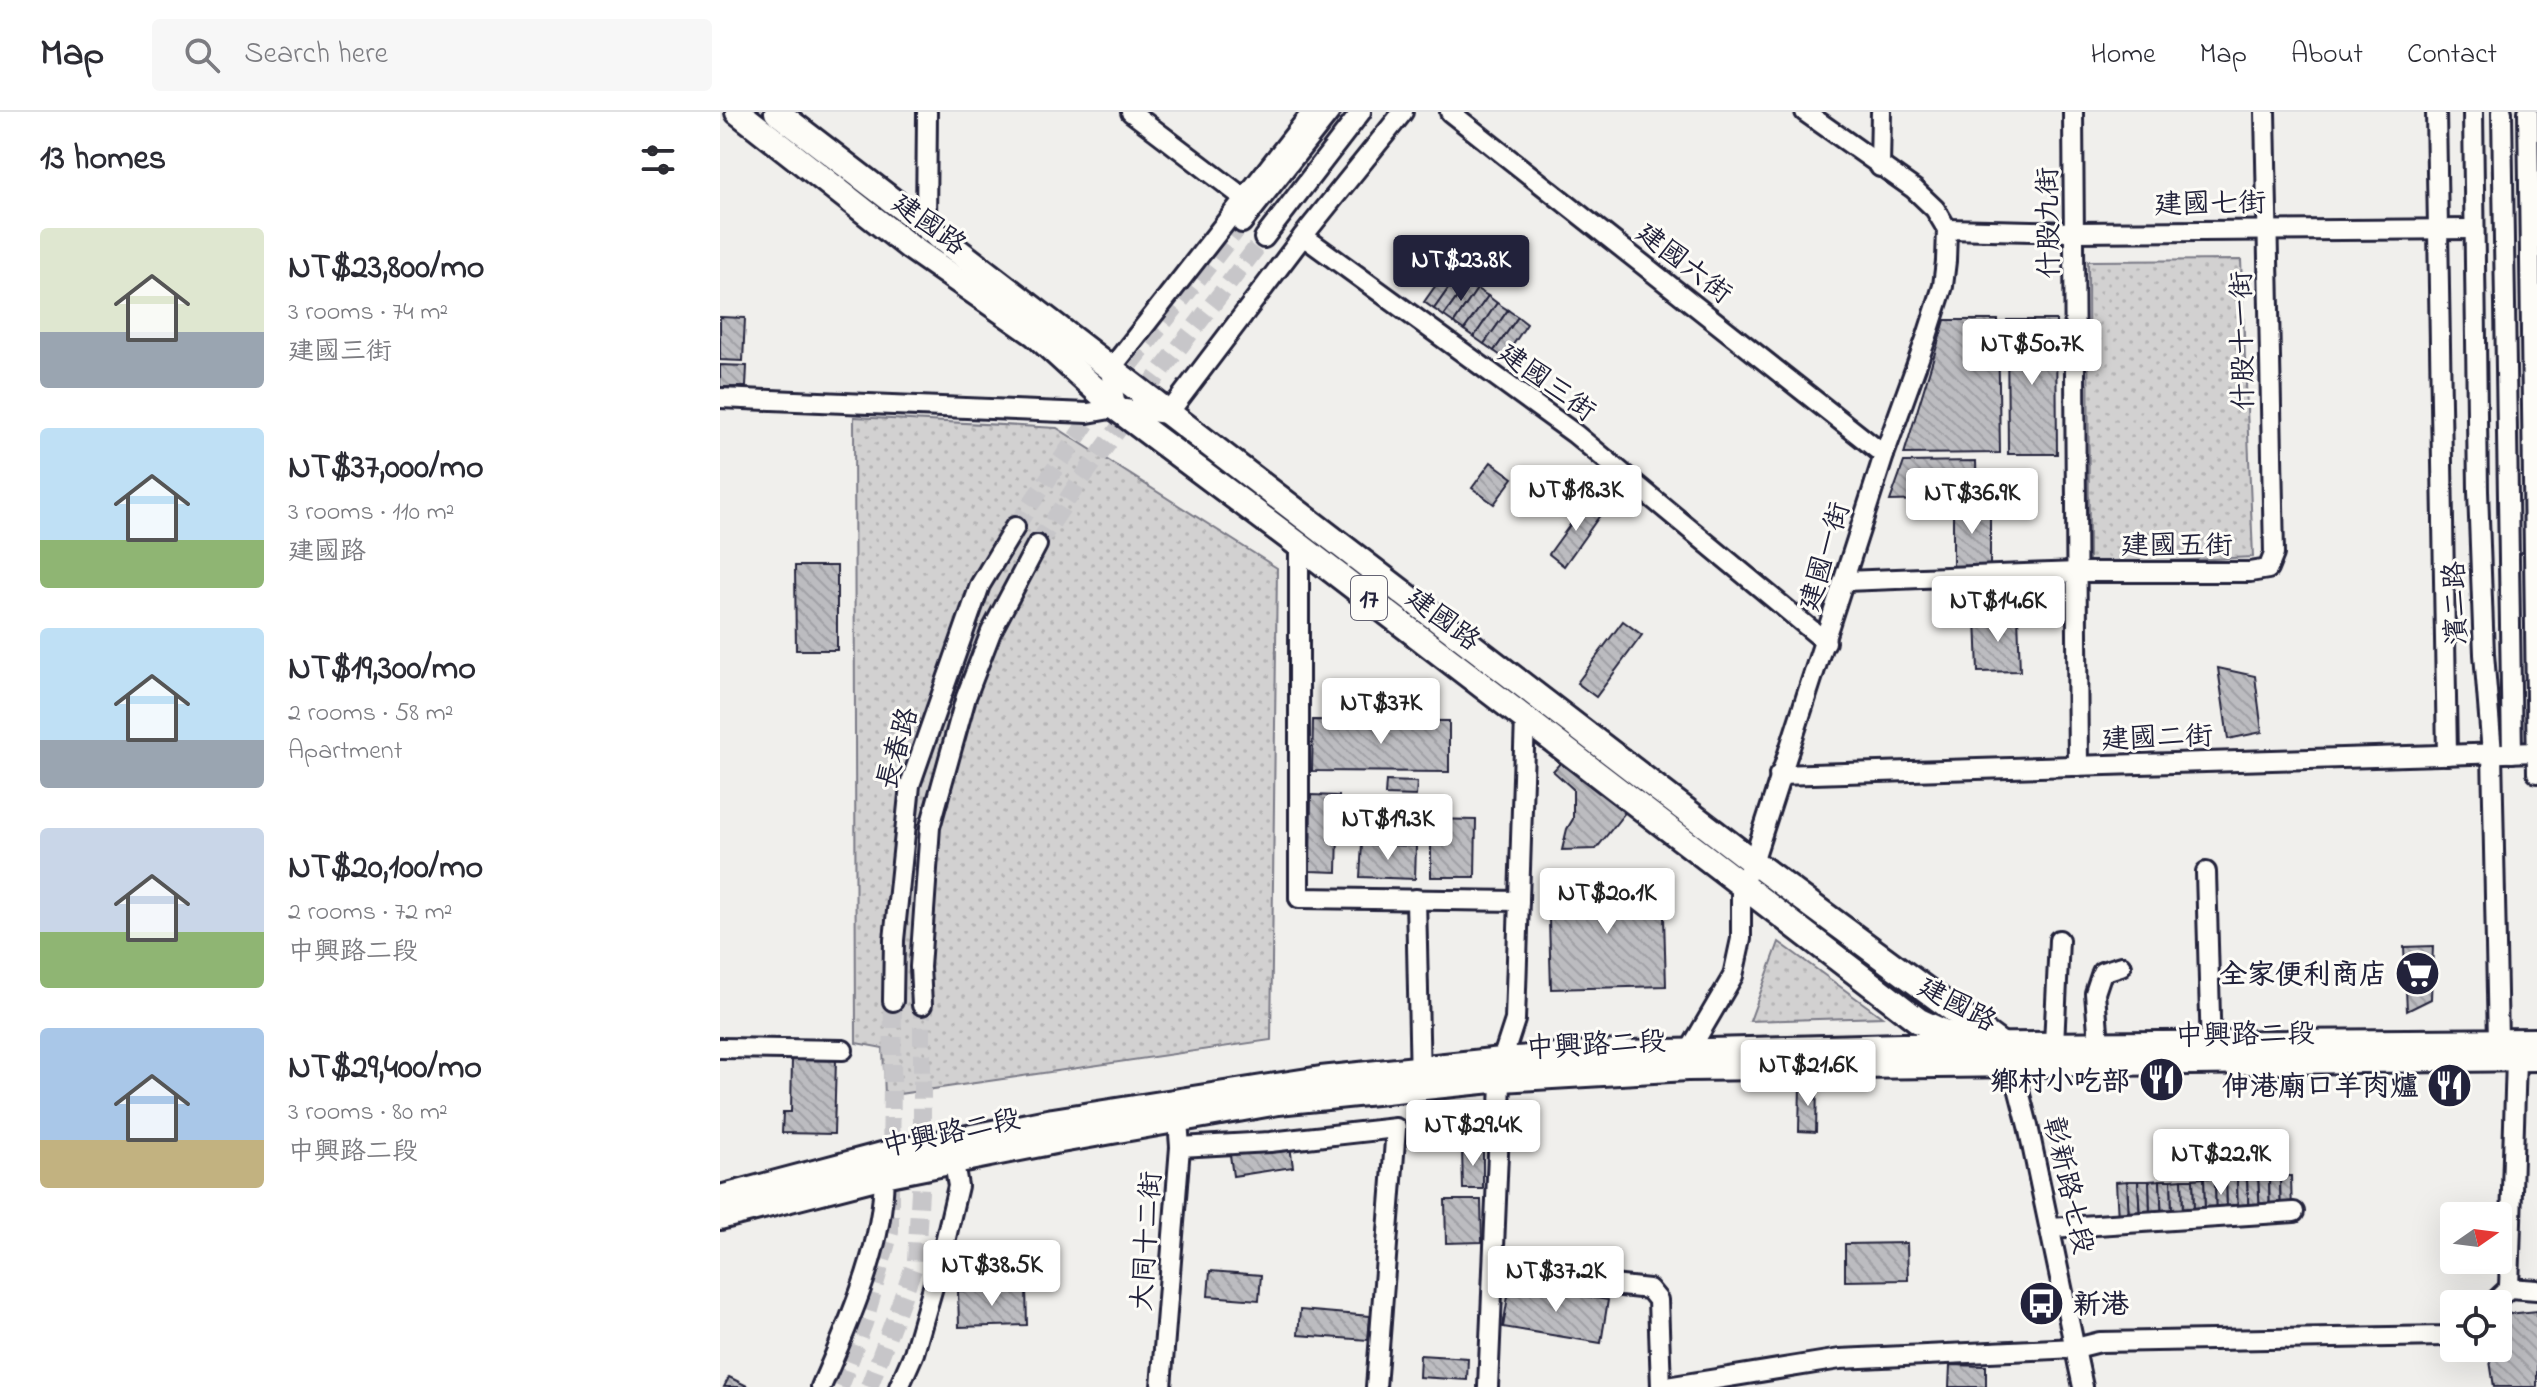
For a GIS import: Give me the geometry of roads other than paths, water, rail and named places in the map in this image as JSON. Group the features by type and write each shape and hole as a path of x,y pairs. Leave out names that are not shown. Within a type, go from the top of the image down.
{"main road":[{"name":"建國路","path":"738,112 910,247 1035,334 1116,408 1919,1021 1973,1046 2006,1055"},
{"name":"建國路","path":"777,112 2006,1055"},
{"name":"中興路二段","path":"2006,1055 2054,1044 2099,1044 2211,1054 2498,1041 2537,1042"},
{"name":"中興路二段","path":"720,1198 952,1150 1177,1110 1278,1102 1420,1078 1502,1069 1973,1046"},
{"name":"中興路二段","path":"1687,1060 2211,1054 2526,1058"},
{"name":"中興路二段","path":"720,1217 883,1165"}],"street":[{"path":"926,226 927,112"},
{"path":"1131,112 1244,198"},
{"path":"1116,408 1110,370 1312,112"},
{"path":"1242,223 1330,112"},
{"path":"1264,238 1361,112"},
{"path":"720,398 1088,413 1116,408 1168,414 1303,236 1403,112"},
{"name":"建國六街","path":"1450,112 1884,455"},
{"path":"1805,112 1914,189 1935,209 1947,229"},
{"path":"1880,167 1881,112"},
{"name":"什股九街","path":"2073,112 2078,766"},
{"name":"什股十一街","path":"2265,112 2274,554 2268,569"},
{"path":"2436,112 2447,755"},
{"name":"濱二路","path":"2473,112 2481,574 2492,753 2498,1041"},
{"path":"2502,112 2512,753"},
{"path":"2528,112 2537,773"},
{"name":"建國一街","path":"1687,1060 1733,976 1741,939 1741,886 1753,862 1884,455 1943,286 1947,229"},
{"name":"建國七街","path":"1947,229 2074,232 2474,229"},
{"name":"建國三街","path":"1303,236 1575,434 1826,642"},
{"name":"長春路","path":"893,1001 894,940 910,785 980,585 1015,527"},
{"name":"長春路","path":"922,1005 920,967 930,827 966,697 991,632 1037,545"},
{"path":"1299,545 1299,898 1519,901"},
{"name":"建國五街","path":"1845,581 2078,572 2250,572 2268,569"},
{"path":"1488,1387 1502,1069 1515,1020 1525,718"},
{"name":"建國二街","path":"1779,775 2537,752"},
{"path":"2206,872 2211,1054"},
{"path":"1416,899 1420,1078"},
{"path":"2054,1044 2059,940"},
{"path":"2099,1044 2095,993 2102,972 2121,966"},
{"path":"2498,1041 2526,1058"},
{"path":"2537,1042 2526,1058 2509,1288 2537,1290"},
{"path":"720,1048 843,1050"},
{"name":"彰新路七段","path":"2006,1055 2051,1228 2083,1387"},
{"name":"大同十二街","path":"1161,1387 1180,1147 1177,1110"},
{"path":"1180,1147 1270,1142 1396,1128 1376,1387"},
{"path":"899,1387 914,1353 958,1186 952,1150"},
{"path":"821,1387 854,1313 878,1225 883,1165"},
{"path":"2051,1228 2294,1212"},
{"path":"1493,1272 1649,1289 1658,1300 1664,1387 1840,1359 2076,1348 2100,1342 2440,1336"}],"tunnel":[{"path":"1114,385 1242,223"},
{"path":"1037,545 1164,367 1264,238"},
{"path":"1015,527 1099,405"},
{"path":"891,1163 893,1001"},
{"path":"869,1387 916,1261 922,1156 922,1005"},
{"path":"840,1387 864,1323 890,1232 890,1188"}],"place":[{"name":"全家便利商店","path":"2418,973"},
{"name":"鄉村小吃部","path":"2161,1080"},
{"name":"伸港廟口羊肉爐","path":"2449,1085"},
{"name":"新港","path":"2042,1303"}]}
